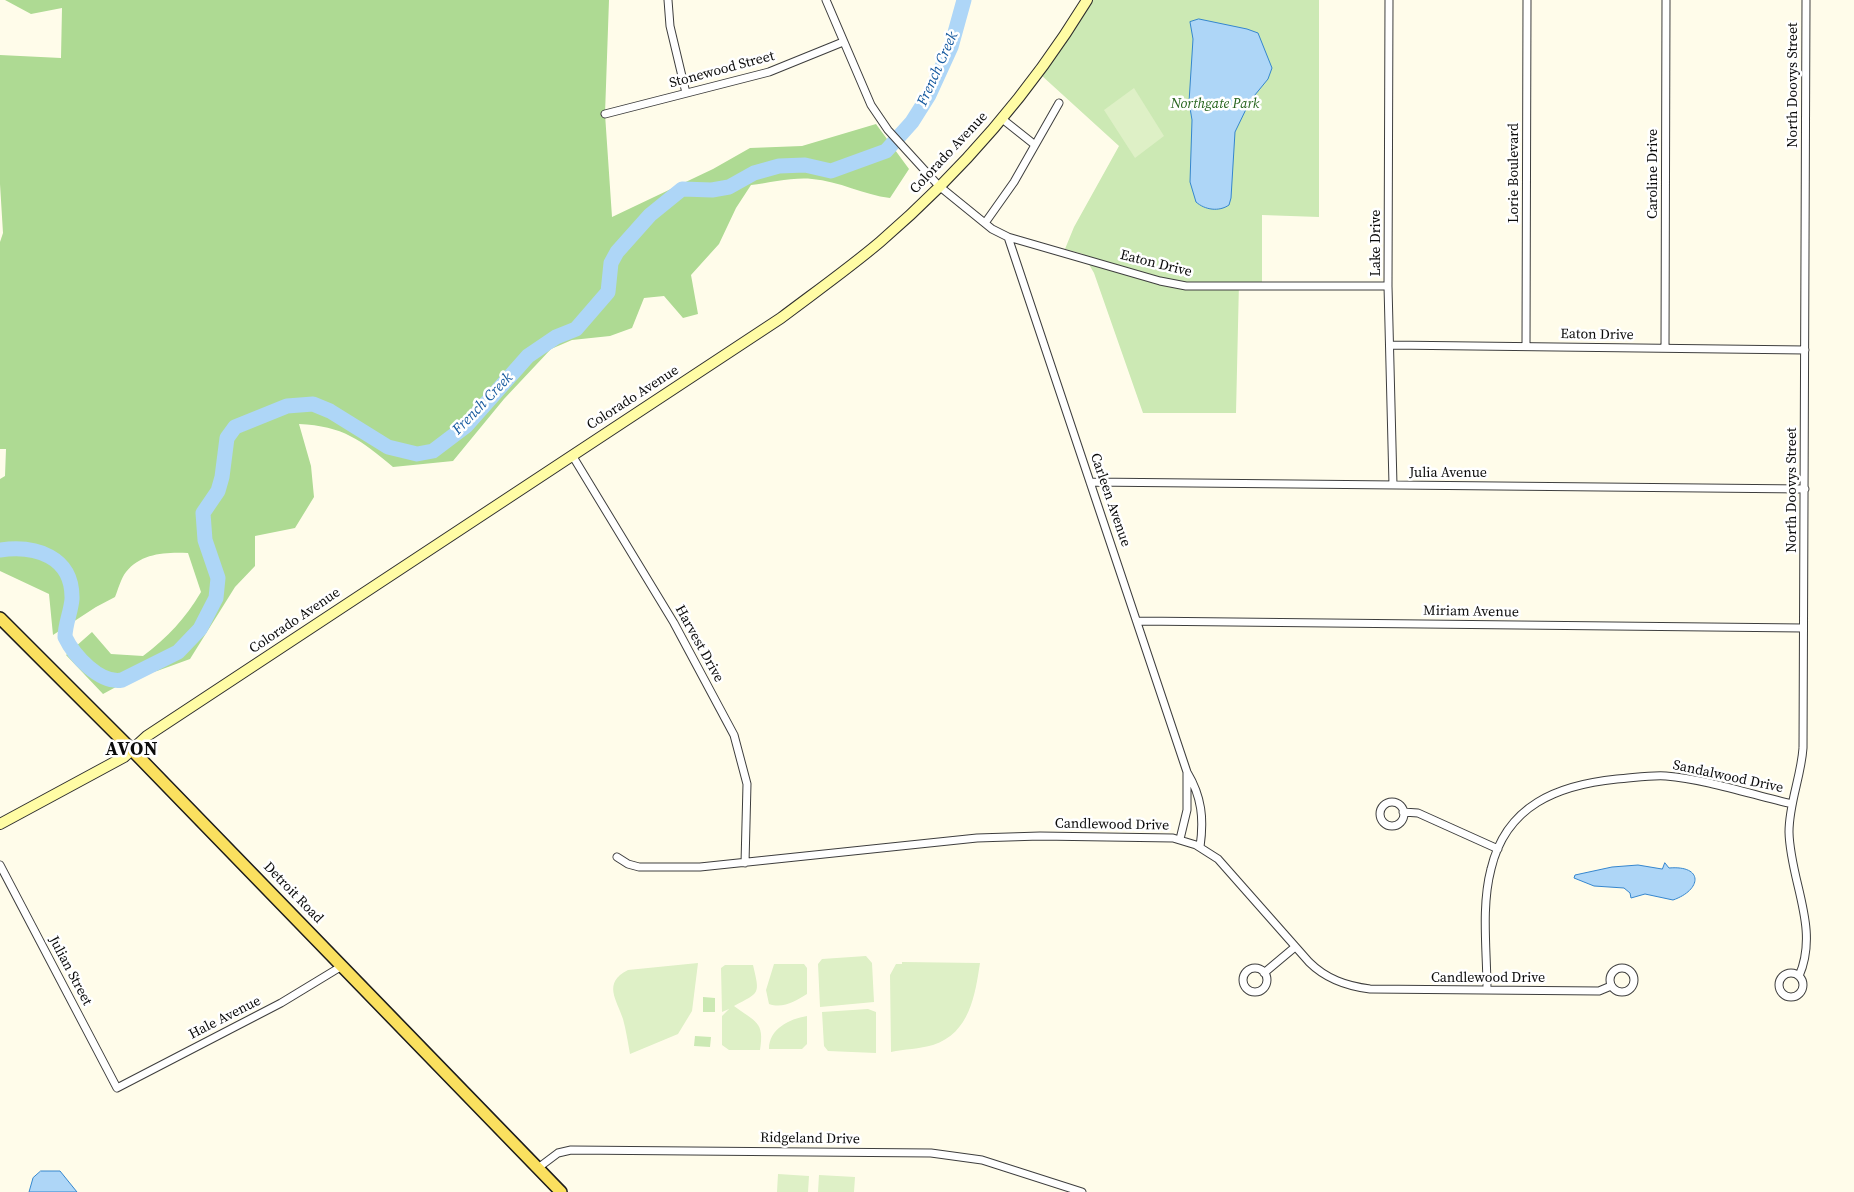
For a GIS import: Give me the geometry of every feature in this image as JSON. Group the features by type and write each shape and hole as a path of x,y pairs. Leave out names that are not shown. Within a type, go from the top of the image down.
{"main road":[{"name":"Colorado Avenue","path":"0,824 132,750 163,725 802,302 880,242 939,186 1001,118 1041,67 1087,0"},
{"name":"Detroit Road","path":"0,618 132,750 562,1192"}],"street":[{"path":"668,0 670,26 686,93"},
{"name":"Eaton Drive","path":"826,0 871,105 888,130 939,186 985,223 1008,237 1160,281 1186,286 1388,286"},
{"name":"Lake Drive","path":"1388,0 1388,286 1393,485"},
{"name":"Lorie Boulevard","path":"1526,346 1527,0"},
{"name":"Caroline Drive","path":"1665,348 1666,0"},
{"name":"North Doovys Street","path":"1799,976 1805,953 1806,923 1790,842 1792,804 1803,756 1806,0"},
{"name":"Stonewood Street","path":"605,114 774,70 843,42"},
{"path":"985,223 1006,194 1059,103"},
{"path":"1001,118 1035,145"},
{"name":"Carleen Avenue","path":"1008,237 1187,772 1197,790 1201,804 1202,822 1200,847"},
{"name":"Eaton Drive","path":"1390,345 1805,350"},
{"name":"Harvest Drive","path":"572,455 674,623 734,735 746,784 745,863"},
{"name":"Julia Avenue","path":"1090,482 1805,489"},
{"name":"Miriam Avenue","path":"1138,621 1804,628"},
{"name":"Carleen Avenue","path":"1180,839 1187,810 1187,772"},
{"name":"Sandalwood Drive","path":"1487,990 1486,896 1491,868 1498,849 1513,824 1536,803 1558,790 1592,782 1647,776 1671,777 1792,804"},
{"path":"1404,812 1418,813 1498,849"},
{"name":"Candlewood Drive","path":"617,857 628,864 644,868 700,868 977,838 1040,836 1180,839 1200,847 1224,864 1295,947 1321,972 1341,983 1370,990 1599,991 1611,986"},
{"name":"Julian Street","path":"0,865 117,1088"},
{"path":"1264,973 1295,947"},
{"name":"Hale Avenue","path":"117,1088 281,1003 342,966"},
{"name":"Ridgeland Drive","path":"538,1168 558,1153 571,1150 931,1153 982,1160 1082,1192"}],"green space":[{"path":"5,0 609,0 605,114 612,217 713,169 750,148 802,146 876,124 909,169 890,198 832,182 812,179 789,179 751,185 736,208 719,244 691,275 698,314 683,318 664,296 644,298 632,328 610,336 572,340 551,349 504,399 453,461 393,467 361,442 340,431 314,425 299,424 311,466 314,497 295,528 255,536 255,566 235,587 190,659 157,671 138,675 103,694 66,655 92,632 111,654 143,656 175,627 189,611 201,592 188,553 171,553 146,557 126,572 115,597 53,635 49,594 0,571 0,479 5,476 6,449 0,449 0,242 3,233 0,184 0,55 61,58 62,8 31,14"},
{"name":"Northgate Park","path":"1093,0 1319,0 1319,217 1262,215 1262,282 1239,282 1236,413 1143,413 1094,273 1083,254 1065,249 1074,227 1119,146 1041,75"},
{"path":"1134,88 1164,136 1135,158 1104,110"},
{"path":"866,956 872,963 874,1002 820,1007 818,964 822,959"},
{"path":"902,962 980,963 973,1000 963,1022 955,1032 933,1045 891,1052 890,975 896,964 902,964"},
{"path":"698,963 692,1011 678,1034 630,1054 623,1019 615,999 613,986 615,980 628,970"},
{"path":"774,964 804,964 807,968 807,994 794,1002 784,1005 769,1004 766,990"},
{"path":"725,965 753,965 757,982 756,992 734,1006 753,1019 760,1028 760,1050 729,1050 722,1045 722,1016 729,1009 722,1012 721,968"},
{"path":"703,997 715,998 715,1012 703,1012"},
{"path":"868,1009 876,1012 876,1053 828,1051 824,1046 822,1012"},
{"path":"807,1016 807,1044 802,1049 769,1049 772,1036 781,1026 787,1022"},
{"path":"695,1036 711,1037 710,1047 694,1046"},
{"path":"778,1174 809,1176 808,1192 777,1192"},
{"path":"819,1175 855,1177 854,1192 818,1192"}],"water":[{"path":"1199,19 1258,33 1272,68 1268,79 1250,101 1235,132 1231,198 1229,205 1221,209 1204,207 1196,202 1190,182 1192,120 1189,102 1193,39 1190,22"},
{"path":"1665,863 1669,868 1688,870 1695,879 1694,885 1690,890 1683,896 1673,900 1645,894 1631,898 1630,893 1624,888 1594,886 1574,878 1575,875 1612,867 1638,865 1662,869"},
{"path":"41,1171 60,1171 77,1192 29,1192 33,1178"}],"waterway":[{"name":"French Creek","path":"0,550 13,549 38,552 50,556 59,563 66,572 71,584 72,599 65,637 81,660 105,678 122,680 178,652 200,629 216,598 218,578 205,540 203,513 218,491 222,477 227,438 235,427 287,406 313,404 330,411 388,447 417,454 433,451 466,426 528,356 556,337 576,329 608,292 611,263 617,252 650,215 682,189 712,190 729,187 754,173 779,166 805,165 831,171 886,151 912,122 929,95 951,47 964,0"}],"district":[{"name":"AVON","path":"132,750"}]}
